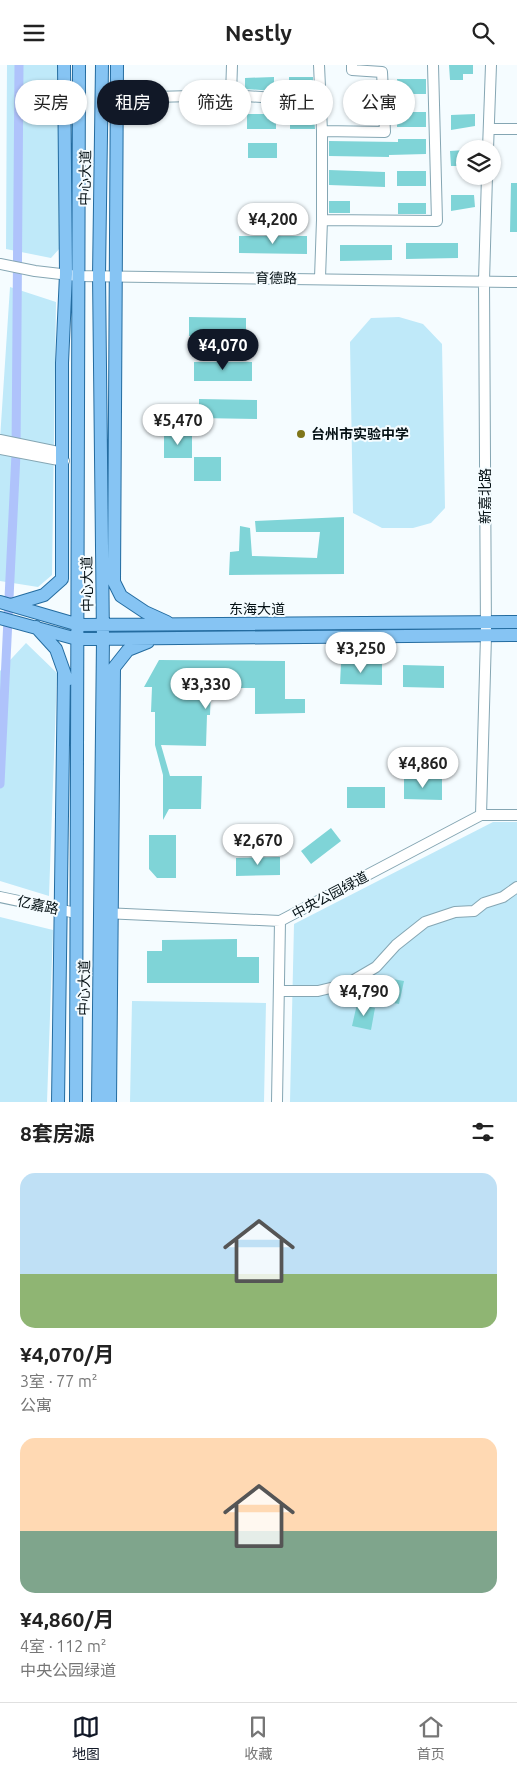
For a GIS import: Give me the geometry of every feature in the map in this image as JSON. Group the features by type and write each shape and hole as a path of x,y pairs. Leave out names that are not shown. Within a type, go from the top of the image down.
{"main road":[{"path":"64,65 64,80"},
{"name":"中心大道","path":"79,65 79,80"},
{"name":"中心大道","path":"102,65 102,80"},
{"path":"117,65 117,80"},
{"path":"7,604 44,595 62,579 64,457 62,363 72,275 65,125"},
{"name":"中心大道","path":"76,1102 78,443 72,275 79,125"},
{"name":"中心大道","path":"98,1102 106,913 99,275 101,125"},
{"path":"114,582 116,125"},
{"path":"63,494 78,443"},
{"path":"101,467 115,467"},
{"path":"102,540 114,582 122,596 144,612 171,625"},
{"name":"东海大道","path":"7,604 77,625 517,622"},
{"name":"东海大道","path":"0,618 77,639 517,635"},
{"path":"36,627 56,649 77,706"},
{"path":"102,684 128,650 145,642 165,638"},
{"path":"110,1102 106,913 114,669"},
{"path":"58,1102 59,909 64,672"}],"street":[{"path":"231,80 232,65"},
{"path":"319,65 319,80"},
{"path":"322,131 385,132 382,71 352,70 352,65"},
{"path":"322,220 437,221 432,65"},
{"path":"488,140 491,65"},
{"path":"320,278 322,125"},
{"path":"489,129 517,129"},
{"name":"新嘉北路","path":"481,815 486,635 484,281 487,185"},
{"name":"育德路","path":"0,264 35,271 72,275 517,282"},
{"path":"0,441 33,451 64,457"},
{"path":"0,449 33,451"},
{"name":"中央公园绿道","path":"277,1102 280,921 481,815 517,815"},
{"path":"279,991 318,991 347,985 376,967 396,945 425,922 455,912 474,911 484,903 503,897 517,887"},
{"name":"亿嘉路","path":"3,897 76,913"},
{"path":"106,913 280,921"}],"shaded area":[{"path":"7,65 58,65 58,80 15,80 15,125 59,125 60,248 51,258 6,249"},
{"path":"10,287 56,302 52,575 38,587 0,581 0,439"},
{"path":"399,317 423,324 442,344 445,508 431,523 413,528 382,528 353,513 350,342 371,318"},
{"path":"26,643 57,673 49,896 0,881 0,671"},
{"path":"493,822 517,822 517,1102 290,1102 294,924"},
{"path":"0,917 53,930 47,1102 0,1102"},
{"path":"132,1001 266,1003 264,1102 130,1102"}],"building":[{"path":"449,65 473,65 473,74 463,74 463,80 450,80"},
{"path":"274,77 274,80 261,80 261,90 251,89 251,80 245,80 245,78"},
{"path":"289,77 313,77 313,80 289,80"},
{"path":"426,79 426,94 415,94 415,80 397,80"},
{"path":"415,112 426,112 426,127 397,127 397,125 415,125"},
{"path":"251,114 261,114 261,125 276,125 276,129 247,129 247,125 251,125"},
{"path":"475,114 475,126 451,130 451,115"},
{"path":"290,125 315,125 315,129 290,129"},
{"path":"398,139 426,139 426,154 389,155 389,157 329,156 329,141 398,142"},
{"path":"248,143 277,143 277,158 248,158"},
{"path":"450,151 456,151 456,166 451,166"},
{"path":"329,170 385,172 385,187 329,185"},
{"path":"397,171 426,171 426,186 397,186"},
{"path":"511,183 517,183 517,232 510,232"},
{"path":"451,195 474,195 475,207 451,211"},
{"path":"329,201 350,201 350,213 329,213"},
{"path":"398,203 426,203 426,214 398,214"},
{"path":"239,236 307,236 307,254 239,253"},
{"path":"406,243 458,243 458,258 406,259"},
{"path":"340,245 392,245 392,260 340,261"},
{"path":"189,317 246,318 246,337 189,336"},
{"path":"194,362 252,362 252,381 194,381"},
{"path":"199,399 257,400 257,419 199,418"},
{"path":"164,434 192,434 192,458 164,458"},
{"path":"194,457 221,457 221,481 194,481"},
{"path":"344,517 344,574 229,575 230,552 239,551 240,526 250,528 252,556 317,558 320,532 256,532 255,521"},
{"path":"159,660 285,661 285,699 305,699 305,713 255,714 255,688 211,688 210,715 207,715 206,746 161,745 170,776 202,776 201,809 169,809 163,820 163,775 155,745 155,712 151,712 152,687 144,687"},
{"path":"341,663 382,664 382,685 340,684"},
{"path":"403,665 444,666 444,688 403,687"},
{"path":"404,778 442,779 442,800 404,799"},
{"path":"347,787 385,787 385,808 347,808"},
{"path":"331,828 341,841 311,864 301,851"},
{"path":"149,835 176,835 176,878 157,878 149,869"},
{"path":"280,857 280,875 236,876 236,858"},
{"path":"237,939 237,957 259,957 259,983 147,983 147,951 162,951 162,940"},
{"path":"387,978 404,981 399,1004 382,1001"},
{"path":"357,1004 375,1008 371,1030 352,1026"}],"waterway":[{"path":"0,784 16,454 19,65"}],"place":[{"name":"台州市实验中学","path":"301,434"}]}
